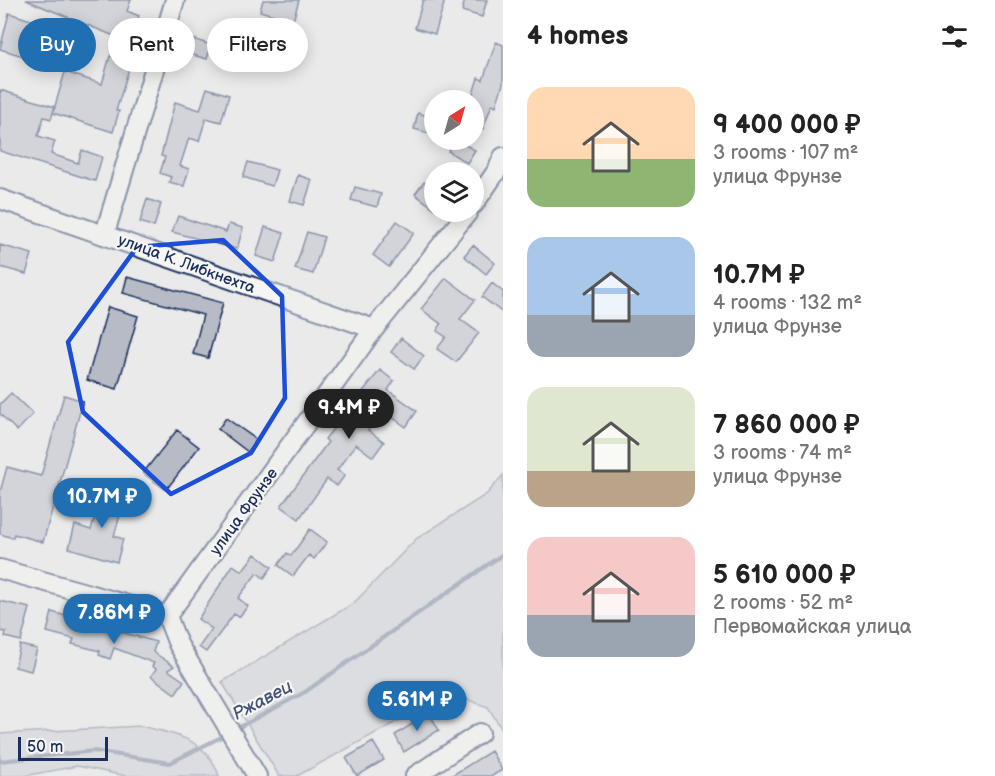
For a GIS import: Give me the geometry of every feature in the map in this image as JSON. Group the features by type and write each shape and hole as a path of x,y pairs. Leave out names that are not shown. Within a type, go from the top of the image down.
{"street":[{"path":"105,233 175,0"},
{"path":"484,189 503,157"},
{"name":"улица К. Либкнехта","path":"0,199 105,233 374,329"},
{"name":"улица Фрунзе","path":"167,616 374,329 460,222"},
{"path":"0,569 167,616 178,644 257,776"},
{"path":"415,776 480,733"}],"highlighted area":[{"path":"223,240 282,296 285,398 251,453 171,494 83,412 68,342 137,247"}],"shaded area":[{"path":"503,475 503,731 488,707 449,693 297,776 279,776 222,682 354,603 416,539 487,494"},
{"path":"140,726 177,735 198,746 214,763 219,776 126,776 77,766 24,776 0,776 0,734"}],"building":[{"path":"26,0 131,0 127,11 139,16 138,18 108,18 108,33 96,29 96,18 70,18"},
{"path":"263,0 299,0 294,18 283,18 260,11"},
{"path":"423,0 445,0 435,34 415,28"},
{"path":"465,0 487,0 482,17 462,11"},
{"path":"9,13 25,18 18,18 18,54 0,49"},
{"path":"195,40 207,44 207,59 195,56"},
{"path":"496,42 503,45 503,84 496,106 492,104 484,126 484,90 474,90 478,78 483,80"},
{"path":"108,63 108,72 128,72 116,111 119,111 113,132 53,113 65,72 102,84"},
{"path":"207,88 229,95 221,122 206,118 199,141 189,138 180,166 189,169 184,186 169,182 171,177 160,173 165,157 161,156 175,102 200,110"},
{"path":"0,90 55,107 51,119 44,117 38,136 55,141 51,154 78,163 82,150 102,157 95,181 0,151"},
{"path":"418,113 424,115 424,132 414,129"},
{"path":"449,150 475,150 468,162"},
{"path":"248,162 277,170 272,186 243,177"},
{"path":"298,175 312,180 304,205 290,201"},
{"path":"424,182 424,201 415,194"},
{"path":"355,187 381,194 377,207 351,200"},
{"path":"147,199 161,204 154,227 140,222"},
{"path":"178,216 226,232 229,224 243,228 237,249 172,232"},
{"path":"397,221 414,233 389,267 373,255"},
{"path":"265,227 284,233 275,262 256,256"},
{"path":"307,232 324,237 313,274 295,269"},
{"path":"0,245 32,254 26,274 0,267"},
{"path":"473,245 495,263 486,274 464,256"},
{"path":"127,277 223,303 208,358 193,354 203,315 123,293"},
{"path":"446,278 475,300 460,319 479,333 456,362 437,349 446,337 437,331 441,324 421,309"},
{"path":"492,283 503,292 503,313 482,297"},
{"path":"108,307 138,316 117,389 87,380"},
{"path":"401,338 424,356 414,369 391,352"},
{"path":"380,370 394,381 388,390 417,411 406,427 382,410 368,430 384,442 373,457 356,444 337,470 345,475 337,486 327,479 299,519 281,506 328,442 325,439"},
{"path":"11,393 33,414 17,431 0,414 0,404"},
{"path":"64,395 83,401 43,542 14,534 13,538 0,534 0,492 7,467 41,476"},
{"path":"226,418 257,440 248,452 218,429"},
{"path":"177,430 199,447 166,490 143,473"},
{"path":"103,488 126,494 114,536 123,539 117,562 69,548 75,525 91,530"},
{"path":"310,529 327,542 314,559 309,555 293,576 278,565 287,553 291,556"},
{"path":"255,554 272,567 264,578 257,573 238,598 248,606 239,617 234,614 206,652 199,647 212,629 198,619 233,565 242,571"},
{"path":"0,601 30,608 21,641 5,637 6,632 0,631"},
{"path":"52,612 156,642 153,652 174,666 168,670 184,681 175,694 151,676 156,669 152,666 154,663 114,648 110,659 99,655 100,651 72,644 74,639 47,632"},
{"path":"20,645 37,649 31,671 15,667"},
{"path":"429,713 439,730 404,752 395,735"},
{"path":"373,742 384,760 357,776 346,758"},
{"path":"491,751 502,770 492,776 451,776"}],"waterway":[{"name":"Ржавец","path":"234,730 305,692 503,554"},
{"name":"Ржавец","path":"0,761 94,751 170,763 225,735"}]}
